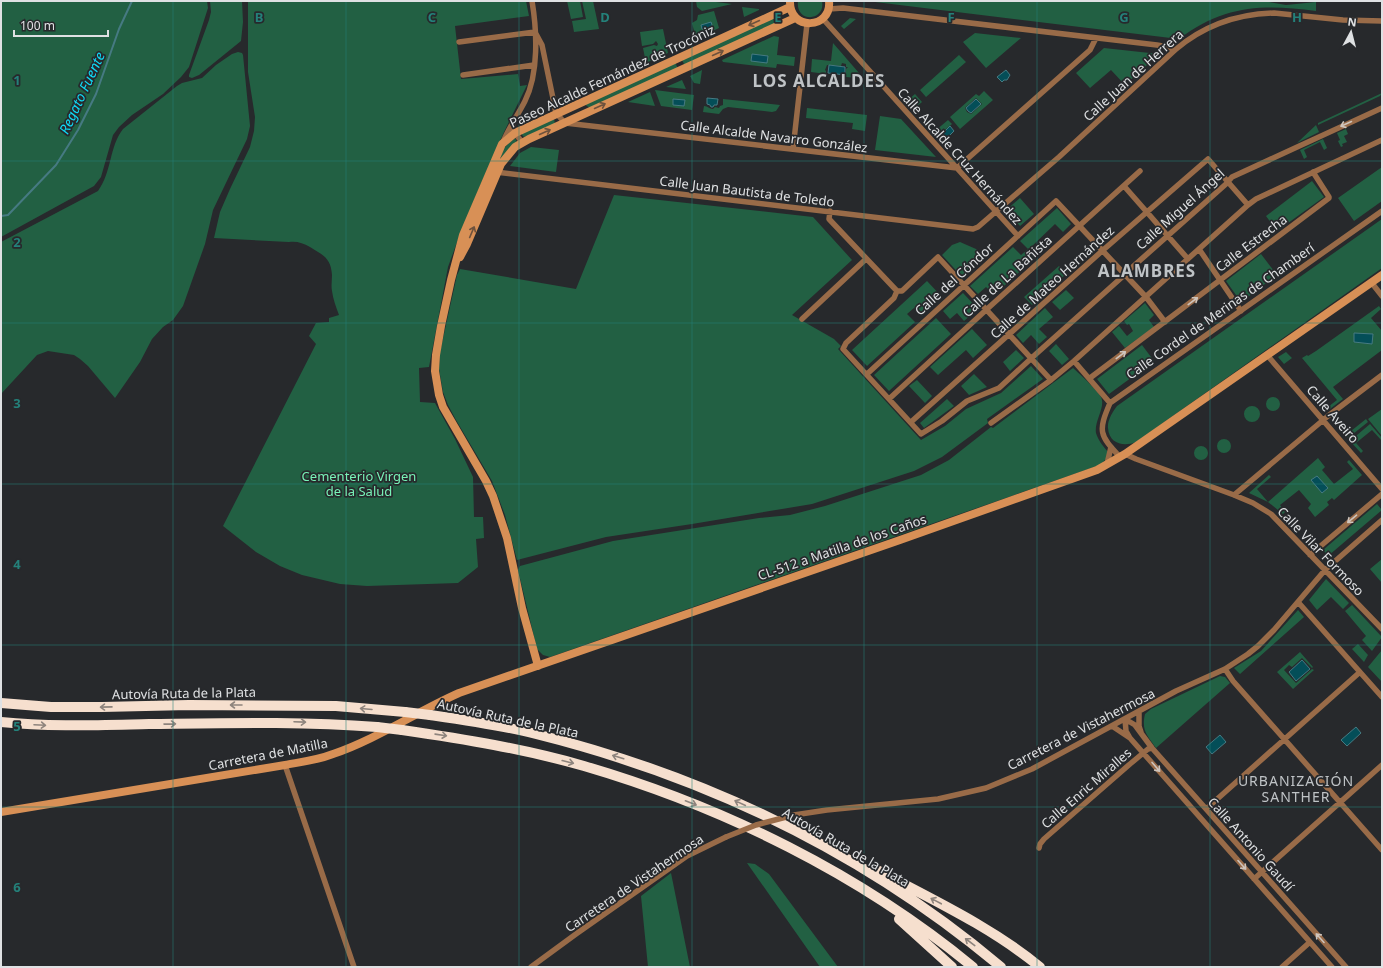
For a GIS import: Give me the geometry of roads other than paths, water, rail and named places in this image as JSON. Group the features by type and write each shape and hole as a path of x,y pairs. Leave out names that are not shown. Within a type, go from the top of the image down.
{"highway":[{"name":"Autovía Ruta de la Plata","path":"1,703 102,707 189,705 336,706 430,715 527,732 623,758 675,777 759,812 816,841 861,867 926,909 1001,967"},
{"path":"1,722 42,725 286,722 333,724 402,730 471,740 534,753 584,766 647,786 757,831 843,877 918,926 973,967"},
{"path":"708,810 818,868 856,891 898,919 952,967"},
{"path":"759,812 811,834 945,906 1014,948 1040,967"}],"main road":[{"path":"789,3 792,13 796,18 807,24 823,19 829,4"},
{"name":"Paseo Alcalde Fernández de Trocóniz","path":"538,666 522,608 507,538 493,496 486,481 443,407 438,390 435,370 436,355 442,318 454,267 467,244 502,144 515,133 789,3"},
{"name":"Paseo Alcalde Fernández de Trocóniz","path":"493,172 515,147 522,142 796,18"},
{"path":"1123,456 1382,275"},
{"name":"CL-512 a Matilla de los Caños","path":"570,654 1097,470 1123,456"},
{"name":"Carretera de Matilla","path":"1,812 315,759 348,748 441,701 484,684 570,654"}],"street":[{"path":"502,144 529,92 534,65 535,32 532,1"},
{"path":"829,4 840,7 1157,45 1175,50"},
{"name":"Calle Juan de Herrera","path":"996,211 1059,157 1175,50 1191,38 1222,22 1237,17 1262,13 1359,21 1382,21"},
{"name":"Calle Alcalde Cruz Hernández","path":"823,19 1018,236"},
{"path":"793,149 807,24"},
{"path":"459,42 535,32"},
{"path":"535,32 542,45 556,113 565,123"},
{"path":"957,168 1090,50 1096,38"},
{"path":"463,75 534,65"},
{"name":"Calle Miguel Ángel","path":"911,422 921,434 942,421 967,401 999,388 1232,177 1382,108"},
{"path":"587,113 586,119 588,125"},
{"path":"512,123 515,133 522,142"},
{"name":"Calle Alcalde Navarro González","path":"565,123 957,168"},
{"path":"991,423 1051,380 1256,199 1382,140"},
{"name":"Calle de Mateo Hernández","path":"911,422 1102,251 1208,159 1228,182"},
{"name":"Calle de La Bañista","path":"889,399 1140,171"},
{"name":"Calle Juan Bautista de Toledo","path":"493,172 973,228 978,227 996,211"},
{"name":"Calle Estrecha","path":"1090,378 1329,197 1313,172"},
{"path":"1228,182 1248,205"},
{"path":"1124,186 1188,258"},
{"name":"Calle del Cóndor","path":"867,374 1056,201 1078,226"},
{"name":"Calle Cordel de Merinas de Chamberí","path":"1110,403 1382,211"},
{"path":"830,212 829,219 897,291"},
{"path":"1078,226 1146,297 1165,322"},
{"path":"1199,249 1241,311"},
{"path":"897,291 902,291 938,257 1030,359 1051,380"},
{"path":"802,318 866,259"},
{"path":"1371,282 1382,296"},
{"path":"897,291 894,298 846,343 843,349 911,422"},
{"name":"Calle Aveiro","path":"1267,355 1382,489"},
{"path":"1074,360 1110,403 1103,421 1102,430 1104,439 1111,447 1123,456"},
{"path":"1234,495 1323,420 1382,375"},
{"path":"1107,464 1111,447"},
{"name":"Calle Vilar Formoso","path":"1123,456 1136,459 1234,495 1253,503 1271,514 1382,630"},
{"path":"1310,555 1382,494"},
{"name":"Carretera de Vistahermosa","path":"531,967 687,856 726,837 756,825 794,815 827,810 938,799 986,788 1032,769 1176,691 1225,668 1258,646 1274,630 1325,570 1382,520"},
{"path":"1298,602 1382,697"},
{"path":"1225,668 1233,681 1382,850"},
{"path":"1206,809 1360,672"},
{"name":"Calle Antonio Gaudí","path":"1139,711 1142,734"},
{"name":"Calle Antonio Gaudí","path":"1124,719 1134,725 1152,748 1346,967"},
{"name":"Calle Antonio Gaudí","path":"1124,719 1126,731 1130,738 1332,967"},
{"name":"Calle Antonio Gaudí","path":"1112,726 1130,738"},
{"name":"Calle Enric Miralles","path":"1039,848 1044,839 1143,753 1152,748"},
{"path":"285,765 354,967"},
{"path":"1254,879 1382,765"},
{"path":"1282,967 1310,942"}],"water":[{"path":"711,22 713,28 702,29 701,25"},
{"path":"752,54 768,56 767,63 751,61"},
{"path":"829,65 845,67 845,75 828,73"},
{"path":"1006,70 1010,75 1007,80 1002,82 997,77"},
{"path":"707,98 718,99 717,105 711,107 707,104"},
{"path":"673,99 685,100 684,106 673,105"},
{"path":"976,99 981,104 971,113 966,108"},
{"path":"950,126 954,131 945,139 941,135"},
{"path":"1354,333 1373,334 1372,344 1354,342"},
{"path":"1317,476 1328,488 1322,493 1311,480"},
{"path":"1302,660 1310,669 1296,681 1289,672"},
{"path":"1356,727 1361,733 1347,746 1341,740"},
{"path":"1220,735 1226,742 1212,754 1206,747"}],"waterway":[{"name":"Regato Fuente","path":"1,216 8,215 56,165 78,130 96,94 119,29 132,1"}],"district":[{"name":"LOS ALCALDES","path":"819,81"},
{"name":"ALAMBRES","path":"1147,271"},
{"name":"URBANIZACIÓN SANTHER","path":"1296,790"}],"park label":[{"name":"Cementerio Virgen de la Salud","path":"359,484"}]}
